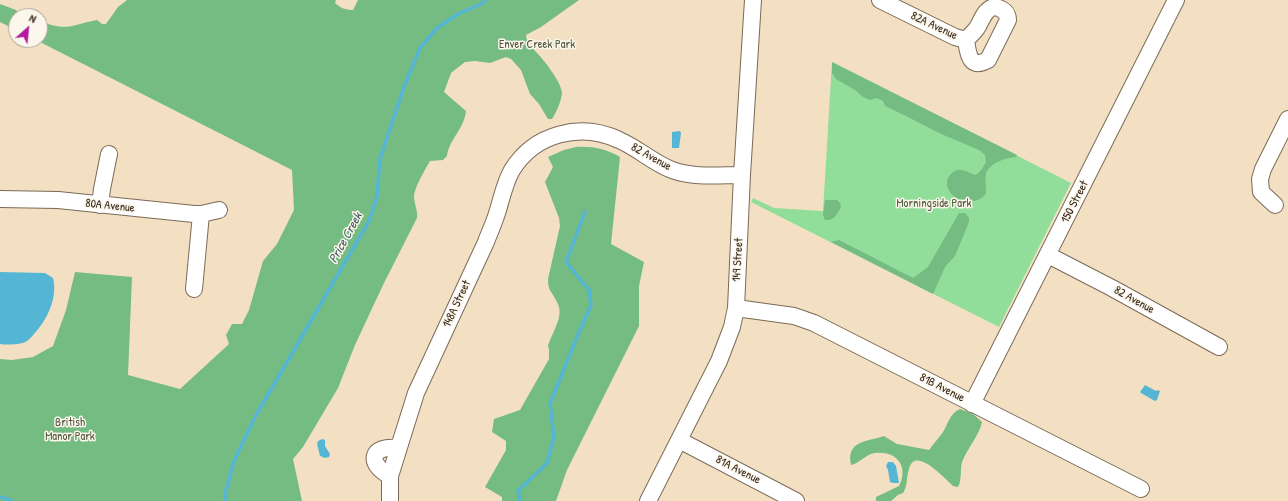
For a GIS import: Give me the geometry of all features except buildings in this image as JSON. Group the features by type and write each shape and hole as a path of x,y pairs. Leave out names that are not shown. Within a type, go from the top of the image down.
{"street":[{"name":"149 Street","path":"648,501 719,361 732,327 736,308 742,175 753,0"},
{"name":"82A Avenue","path":"880,0 955,37 966,40"},
{"name":"150 Street","path":"972,404 1176,0"},
{"path":"1275,205 1261,192 1260,179 1263,169 1288,119"},
{"name":"82 Avenue","path":"563,133 584,131 609,136 624,142 665,167 684,173 700,175 742,175"},
{"name":"148A Street","path":"390,501 390,476 416,393 486,242 509,176 530,149 563,133"},
{"path":"100,205 109,154"},
{"name":"80A Avenue","path":"0,199 58,200 202,214 219,210"},
{"path":"194,289 202,214"},
{"name":"82 Avenue","path":"1048,256 1112,288 1219,347"},
{"name":"81B Avenue","path":"736,308 791,315 806,319 1140,489"},
{"name":"81A Avenue","path":"679,440 796,501"}],"green space":[{"name":"British Manor Park","path":"127,0 336,0 335,3 341,7 348,10 353,10 358,0 579,0 541,27 526,35 528,43 552,72 561,89 562,93 560,103 552,119 548,119 539,104 530,94 521,70 511,59 506,57 490,63 475,61 465,62 451,73 444,92 466,111 465,117 448,150 447,156 443,160 430,161 420,178 414,196 417,218 355,345 338,388 303,447 293,459 302,501 0,501 0,359 12,360 33,357 53,346 66,310 75,272 132,277 128,375 180,389 229,344 226,335 232,324 242,324 249,310 263,261 277,244 294,210 292,170 48,46 48,24 63,27 97,20 102,24 106,24 118,7"},
{"path":"0,4 11,8 8,8 8,26 0,22"},
{"name":"Morningside Park","path":"832,62 1071,183 999,327 751,202 753,198 774,208 823,211"},
{"path":"832,62 1017,155 1016,157 1002,160 990,167 986,174 986,194 979,199 964,201 957,198 948,188 947,181 950,175 955,171 960,170 976,175 986,162 985,155 979,150 939,133 885,106 883,101 877,98 870,100 863,97 855,90 836,79 832,73"},
{"path":"576,147 599,149 620,157 611,244 644,262 639,286 639,326 567,470 556,501 502,501 502,497 485,487 506,450 506,441 492,432 494,419 520,410 549,359 548,346 560,313 559,307 548,283 560,226 559,218 545,182 553,167 548,157 564,150"},
{"path":"825,200 837,200 841,207 835,216 828,220 825,220 823,215"},
{"path":"959,213 965,213 969,218 969,222 955,256 945,267 933,294 831,242 839,240 913,278 928,267"},
{"path":"960,409 973,414 982,422 979,431 962,462 958,487 953,486 930,466 923,462 917,461 912,463 909,469 906,487 903,493 891,501 876,501 876,497 899,486 902,479 902,466 895,457 883,453 872,454 851,465 850,457 855,446 859,443 884,436 897,444 929,450 943,432 954,413"}],"water":[{"path":"680,131 679,148 672,148 672,132"},
{"path":"0,272 45,273 53,278 53,301 47,315 39,328 29,339 21,343 6,345 0,344"},
{"path":"1145,385 1156,391 1160,391 1157,400 1155,401 1140,392"},
{"path":"322,439 325,440 325,446 330,454 329,457 325,458 320,456 317,444 318,441"},
{"path":"888,462 893,462 896,466 899,483 890,482 886,466"}],"waterway":[{"name":"Price Creek","path":"225,501 225,494 234,461 255,417 369,221 377,197 380,159 404,87 420,48 437,28 458,14 481,4 486,0"},
{"path":"520,501 518,491 547,463 554,437 550,404 591,305 589,290 566,262 585,212"},
{"path":"0,497 12,501"}],"park label":[{"name":"Enver Creek Park","path":"537,45"}]}
